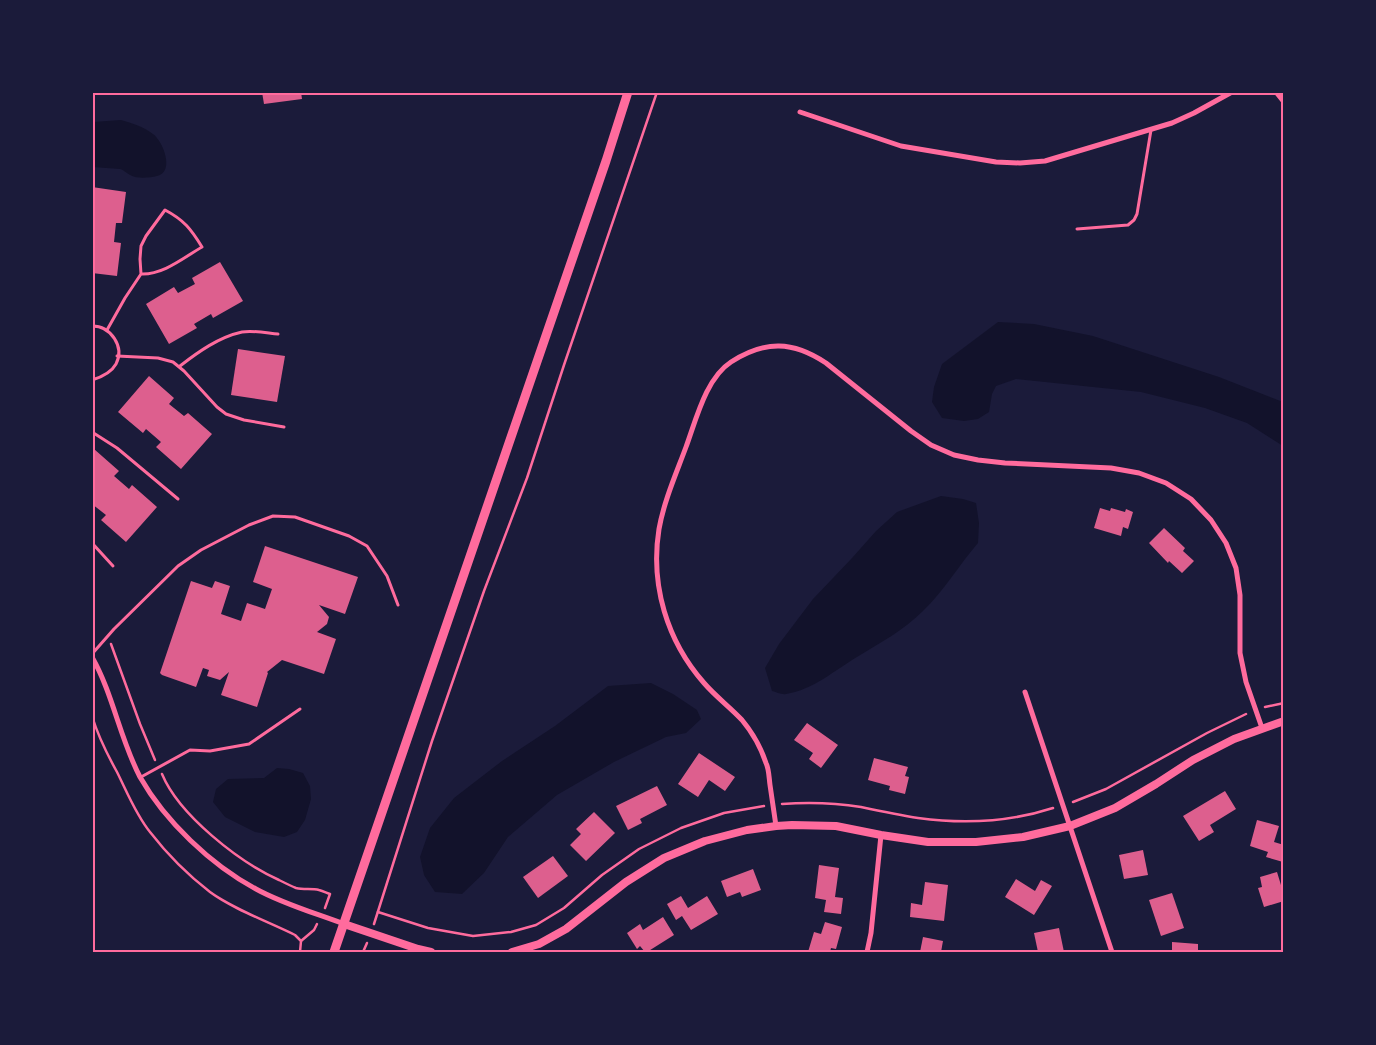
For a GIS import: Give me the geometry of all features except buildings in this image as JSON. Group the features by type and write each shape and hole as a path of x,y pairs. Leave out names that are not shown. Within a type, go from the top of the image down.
{"main road":[{"path":"334,952 606,162 628,92"}],"street":[{"path":"800,112 900,146 996,162 1020,163 1045,161 1172,123 1232,92"},
{"path":"1276,92 1284,102"},
{"path":"776,826 767,764 756,741 743,721 704,684 684,658 669,628 660,595 656,562 659,529 668,496 705,396 714,378 728,364 744,353 762,347 783,346 798,348 813,355 826,363 911,431 932,445 954,455 1004,463 1111,468 1139,473 1166,483 1191,499 1211,520 1226,543 1236,568 1240,595 1240,653 1246,682 1262,728"},
{"path":"92,655 140,777 164,811 190,842 222,868 256,889 294,906 344,924 418,950 431,952"},
{"path":"1025,692 1112,952"},
{"path":"512,952 539,944 566,929 626,882 664,858 705,841 747,830 776,826 836,826 928,842 976,842 1023,837 1070,826 1115,808 1193,760 1234,739 1284,721"},
{"path":"867,952 872,933 881,835"}],"lane":[{"path":"1077,229 1128,226 1134,220 1138,214 1151,129"},
{"path":"107,330 141,274 141,246 164,210 176,216 189,227 202,247 160,271 150,275 141,274"},
{"path":"92,326 99,326 107,330 117,343 117,363 111,371 92,380"},
{"path":"180,366 202,349 243,332 278,334"},
{"path":"117,356 158,358 173,362 180,366 217,407 226,414 244,420 284,427"},
{"path":"92,432 117,448 178,499"},
{"path":"92,655 108,635 178,566 200,550 249,525 273,516 294,517 349,536 367,546 387,576 398,605"},
{"path":"92,543 113,566"},
{"path":"140,777 190,750 210,752 249,744 300,709"}],"path":[{"path":"657,92 564,365 528,478 484,591 432,741 378,912 428,928 473,936 511,932 536,925 564,908 602,875 639,849 681,828 724,813 761,806"},
{"path":"108,635 140,724 158,767 167,786 192,817 221,844 274,878 296,888 318,890 330,894"},
{"path":"1269,706 1284,703"},
{"path":"1077,800 1106,789 1199,736 1244,715"},
{"path":"92,716 97,731 133,805 149,832 179,865 211,892 244,912 295,935 301,941 300,952"},
{"path":"92,732 97,731"},
{"path":"789,803 820,803 859,807 918,818 963,822 1010,818 1050,810"},
{"path":"301,941 314,930"}],"shaded area":[{"path":"121,120 142,127 157,138 166,156 165,169 162,173 154,177 140,178 120,169 93,167 93,122"},
{"path":"998,322 1034,324 1093,336 1219,377 1283,402 1283,446 1247,423 1205,408 1141,392 1016,379 996,386 992,394 989,412 978,419 964,421 942,418 932,402 934,387 942,364"},
{"path":"941,496 976,503 979,523 978,543 938,595 916,618 900,630 823,679 796,692 781,694 772,691 765,668 779,644 813,599 876,531 897,512"},
{"path":"651,683 673,694 697,710 701,719 686,733 666,737 614,762 557,795 508,837 484,873 462,894 435,892 424,875 420,857 430,828 454,798 502,761 555,726 608,686"},
{"path":"277,768 303,773 310,786 311,799 305,820 297,832 284,837 255,832 225,817 213,802 216,789 228,779 264,778"}]}
